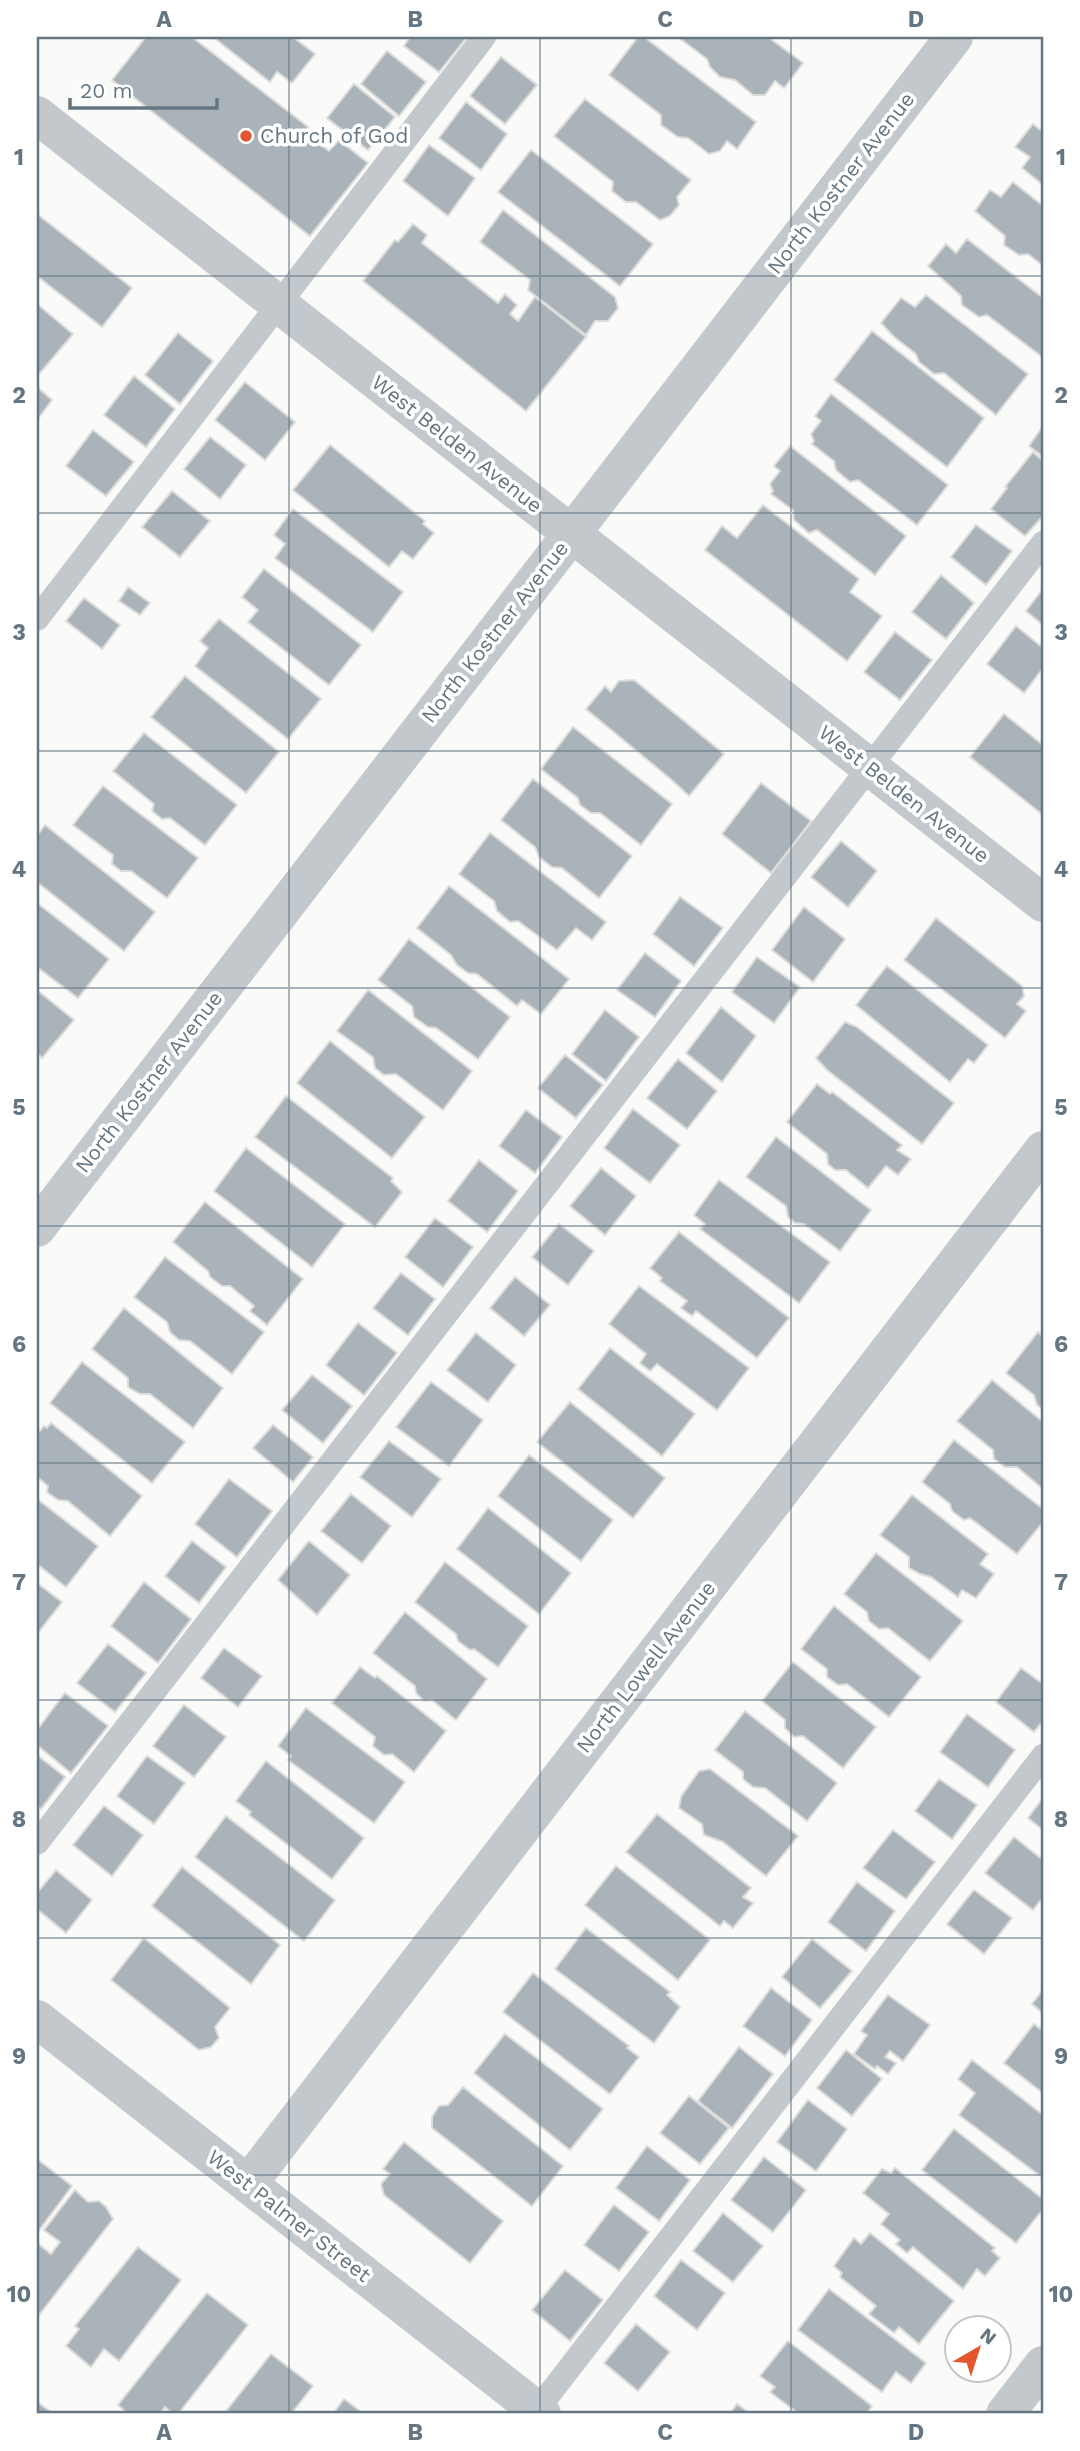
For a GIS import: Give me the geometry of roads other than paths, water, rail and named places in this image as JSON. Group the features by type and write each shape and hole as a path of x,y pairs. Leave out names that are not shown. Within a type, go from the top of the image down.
{"street":[{"name":"North Kostner Avenue","path":"37,1228 954,37"},
{"name":"West Belden Avenue","path":"37,115 1043,904"},
{"name":"North Lowell Avenue","path":"248,2184 1043,1150"},
{"name":"West Palmer Street","path":"37,2019 539,2412"},
{"path":"1005,2414 1043,2365"}],"lane":[{"path":"37,619 484,37"},
{"path":"37,1843 1043,543"},
{"path":"539,2412 1043,1756"}],"place":[{"name":"Church of God","path":"246,136"}]}
